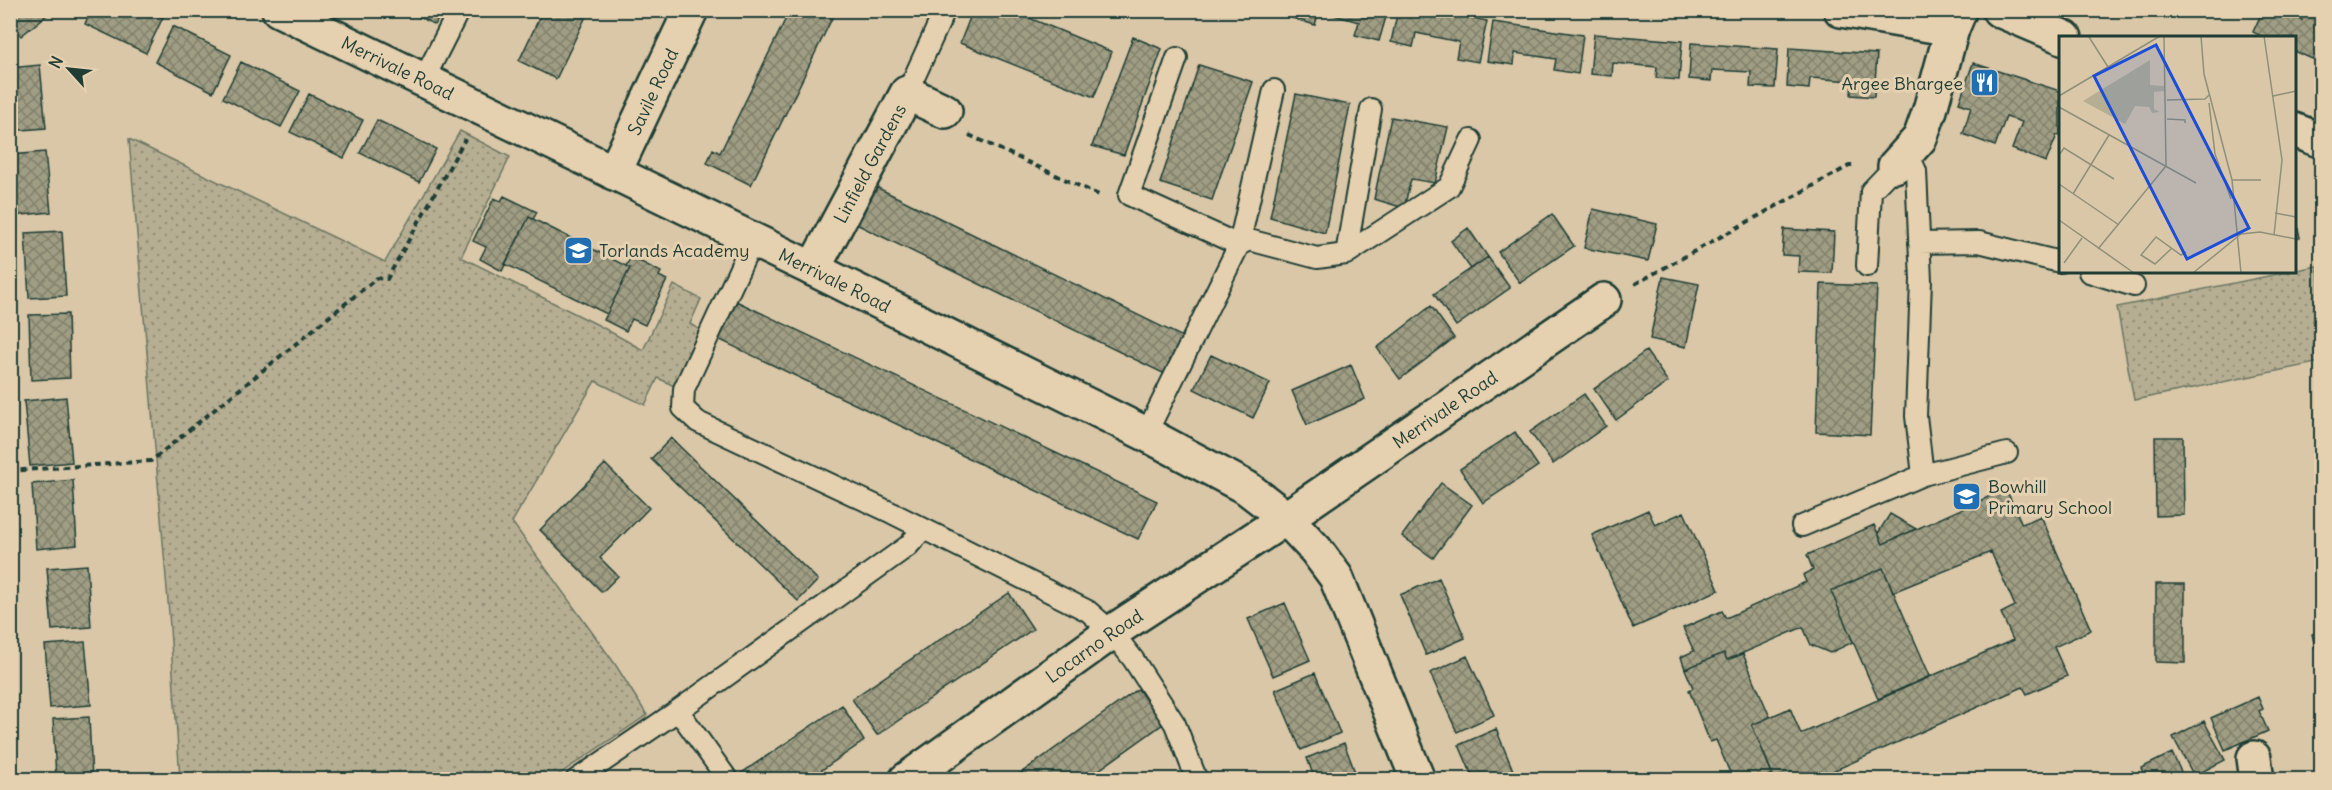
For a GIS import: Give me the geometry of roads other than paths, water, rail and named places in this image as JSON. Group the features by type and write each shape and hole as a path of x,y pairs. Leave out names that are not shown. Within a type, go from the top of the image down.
{"street":[{"name":"Merrivale Road","path":"279,10 813,269 1146,434 1247,488 1286,518 1316,550 1336,577 1418,780"},
{"name":"Savile Road","path":"614,173 691,10"},
{"path":"1841,10 1956,20 1920,138 1902,160"},
{"path":"1999,10 2060,36"},
{"name":"Linfield Gardens","path":"813,269 907,93 945,111"},
{"path":"2296,130 2322,141"},
{"name":"Merrivale Road","path":"1286,518 1604,300"},
{"name":"Locarno Road","path":"906,780 1112,632 1286,518"}],"lane":[{"path":"423,81 459,10"},
{"path":"907,93 945,10"},
{"path":"1177,58 1129,195 1239,245"},
{"path":"1146,434 1239,245 1274,90"},
{"path":"1346,254 1371,109"},
{"path":"1239,245 1249,240 1317,258 1346,254 1449,187 1471,140"},
{"path":"1867,266 1871,191 1902,160 1916,171 1921,280 1916,416 1923,475"},
{"path":"753,240 684,389 683,408 698,422 923,529 1088,611 1112,632 1133,659 1175,724 1197,780"},
{"path":"1919,243 1979,242 2059,262"},
{"path":"2093,273 2134,286"},
{"path":"1802,526 1923,475 2007,453"},
{"path":"576,780 676,712 908,546 923,529"},
{"path":"676,712 685,720 728,780"}],"place":[{"name":"Argee Bhargee","path":"1984,83"},
{"name":"Torlands Academy","path":"578,250"},
{"name":"Bowhill Primary School","path":"1967,496"}]}
